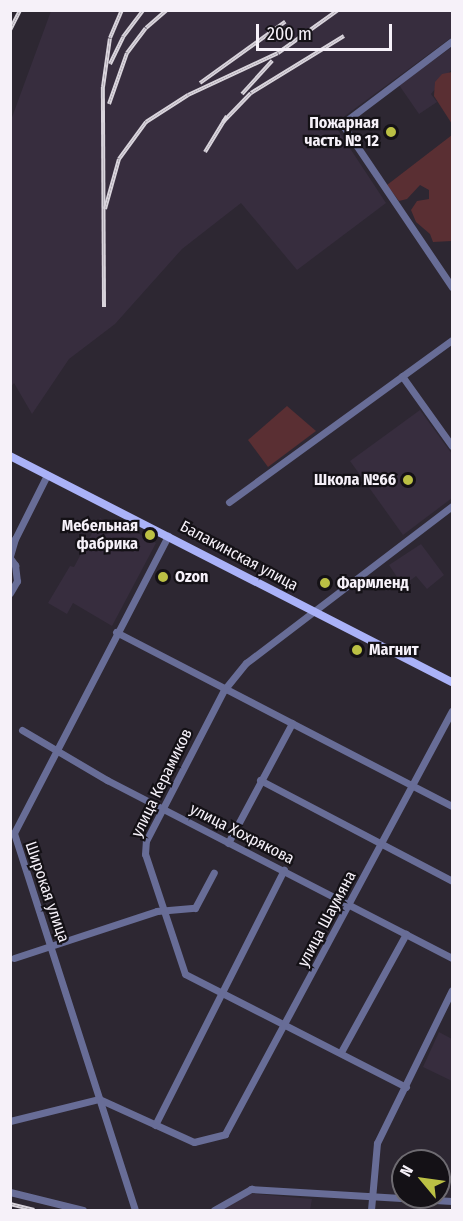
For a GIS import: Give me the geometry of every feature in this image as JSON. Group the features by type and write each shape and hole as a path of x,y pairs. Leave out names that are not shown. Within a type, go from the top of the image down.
{"main road":[{"name":"Балакинская улица","path":"10,456 453,682"}],"street":[{"path":"453,41 345,120 343,127 368,167 453,287"},
{"path":"229,502 453,339"},
{"path":"402,376 453,446"},
{"path":"10,593 16,581 15,565 10,557 15,539 47,475"},
{"name":"улица Керамиков","path":"406,1087 184,974 145,854 146,841 224,690 246,663 453,506"},
{"name":"Широкая улица","path":"135,1210 14,833 116,632 168,536"},
{"path":"116,632 224,690 453,806"},
{"name":"улица Шаумяна","path":"155,1125 194,1142 222,1137 287,1025 453,711"},
{"path":"228,843 292,723"},
{"name":"улица Хохрякова","path":"22,730 162,809 453,958"},
{"path":"260,780 453,881"},
{"path":"10,1121 99,1099 155,1125 284,870"},
{"path":"14,958 164,910 195,908 214,873"},
{"path":"341,1052 406,934"},
{"path":"371,1210 375,1148 453,990"},
{"path":"214,1210 251,1189 372,1199 453,1202"},
{"path":"10,1192 83,1210"}],"shaded area":[{"path":"51,11 452,11 452,37 334,124 386,203 297,270 241,203 182,249 115,324 69,359 32,414 14,383 11,387 11,120"},
{"path":"452,47 452,69 431,94 437,102 419,114 399,85"},
{"path":"452,72 452,124 434,96 435,82 442,74"},
{"path":"452,135 452,241 433,242 430,234 416,222 411,210 417,201 429,199 429,190 420,185 407,199 399,201 387,185"},
{"path":"287,406 316,431 268,467 248,440"},
{"name":"Школа №66","path":"420,410 452,454 452,498 403,535 350,461"},
{"path":"100,518 113,525 116,521 156,543 112,626 73,603 67,614 48,603 70,566 74,567"},
{"path":"421,544 444,575 427,589 416,576 403,586 389,565"},
{"path":"439,1032 452,1039 452,1081 423,1067"},
{"path":"247,1193 312,1199 310,1210 219,1210"}],"railway":[{"path":"10,30 20,10"},
{"path":"104,307 103,87 110,38 122,10"},
{"path":"110,64 123,37 143,10"},
{"path":"109,104 127,53 146,28 167,10"},
{"path":"105,209 119,159 146,122 188,95 278,53 338,10"},
{"path":"200,83 285,22"},
{"path":"223,122 251,93 344,36"},
{"path":"242,94 272,61"},
{"path":"205,152 227,116"},
{"path":"10,1204 34,1210"}],"place":[{"name":"Пожарная часть № 12","path":"391,132"},
{"name":"Школа №66","path":"408,480"},
{"name":"Мебельная фабрика","path":"150,535"},
{"name":"Ozon","path":"163,577"},
{"name":"Фармленд","path":"325,583"},
{"name":"Магнит","path":"357,650"}]}
